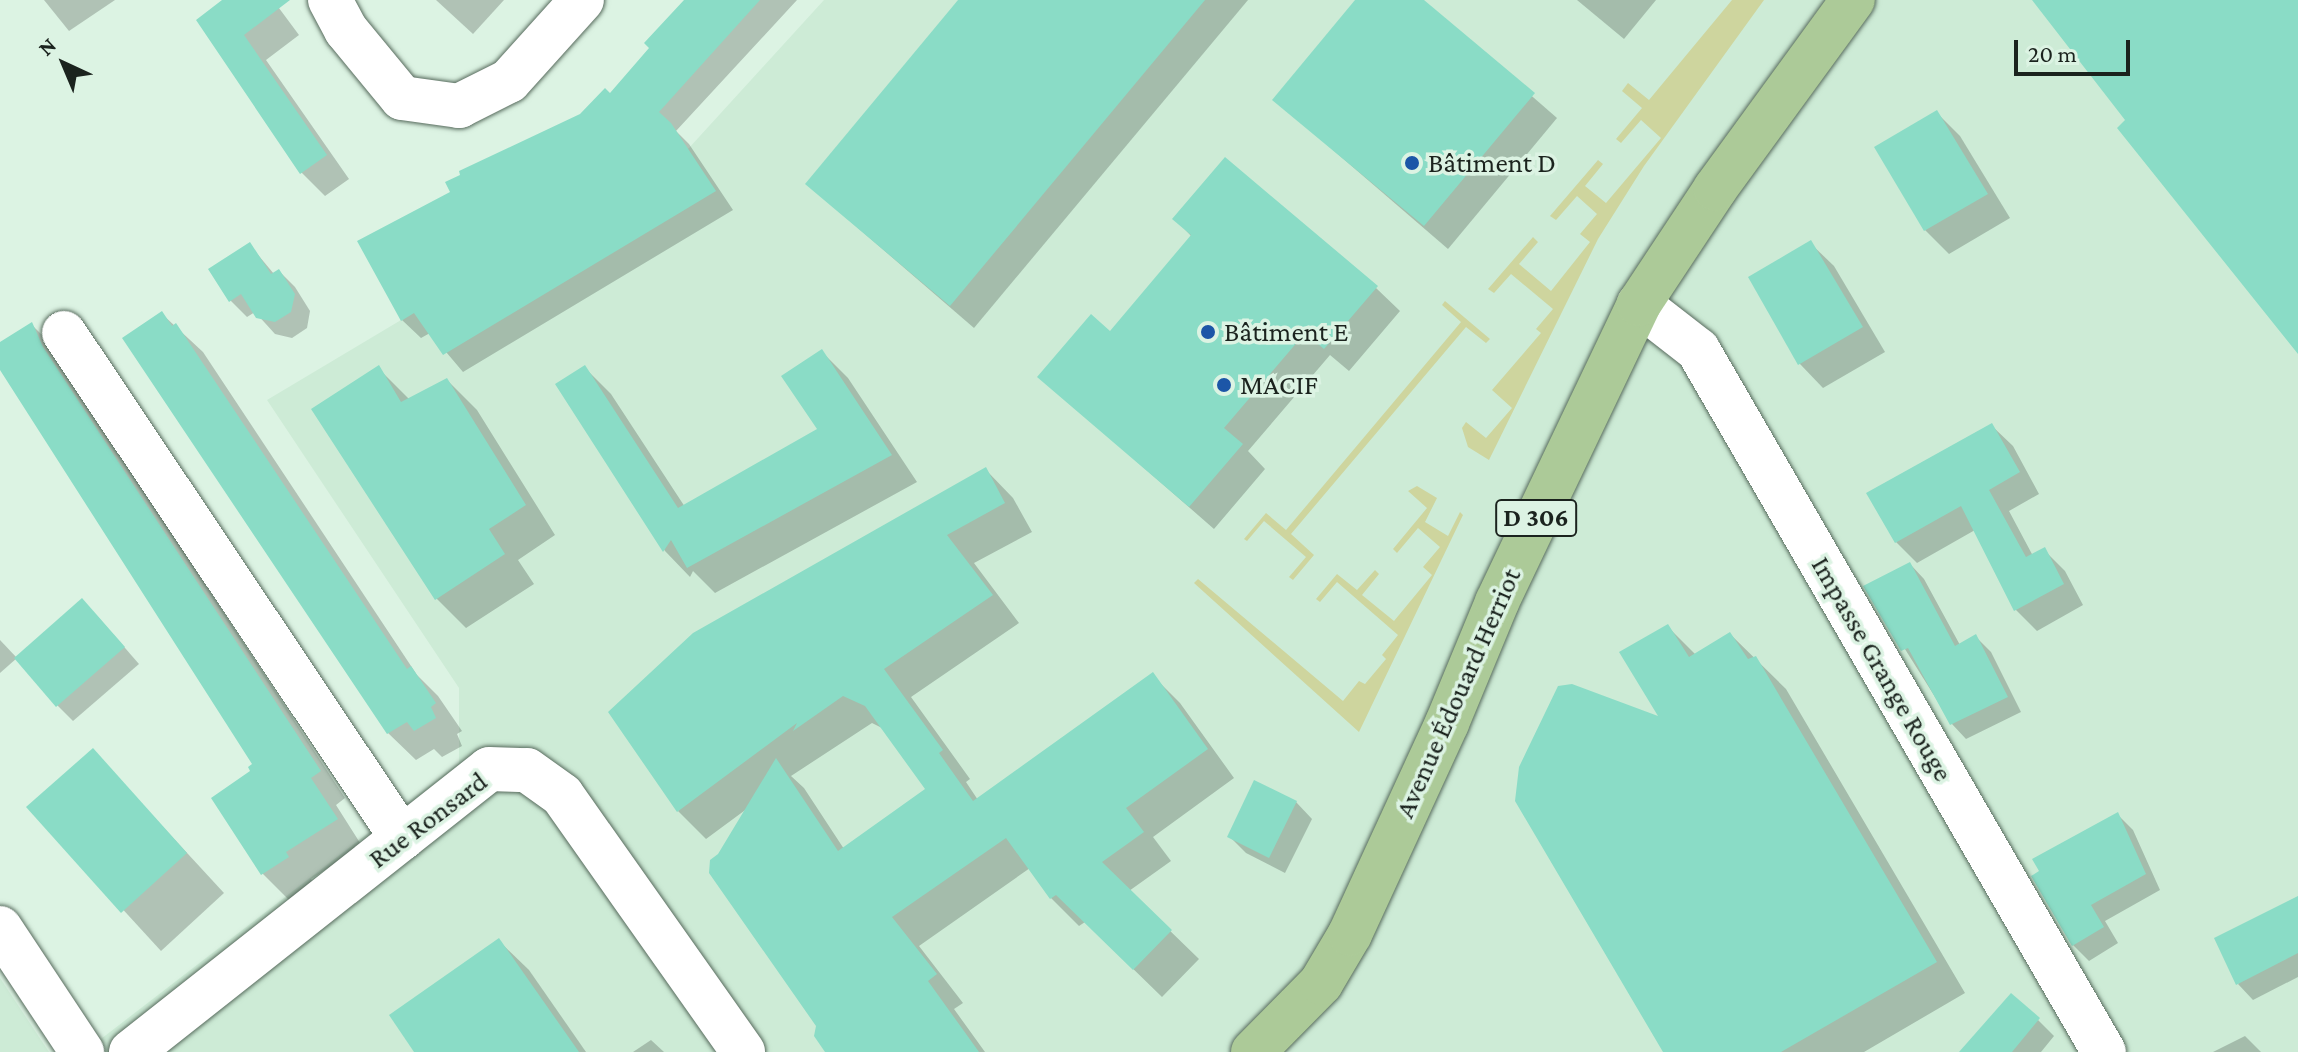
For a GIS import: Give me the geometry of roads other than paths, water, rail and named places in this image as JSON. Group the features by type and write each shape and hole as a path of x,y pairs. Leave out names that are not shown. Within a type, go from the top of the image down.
{"main road":[{"name":"Avenue Édouard Herriot","path":"1253,1052 1321,983 1350,934 1447,723 1504,588 1639,304 1715,189 1853,0"}],"street":[{"path":"330,0 346,30 402,98 459,106 509,81 582,0"},
{"name":"Impasse Grange Rouge","path":"1639,304 1698,350 2104,1052"},
{"path":"64,333 402,838"},
{"name":"Rue Ronsard","path":"131,1052 489,769 527,770 562,795 743,1052"},
{"path":"0,928 82,1052"}],"place":[{"name":"Bâtiment D","path":"1412,163"},
{"name":"Bâtiment E","path":"1208,332"},
{"name":"MACIF","path":"1224,385"}]}
